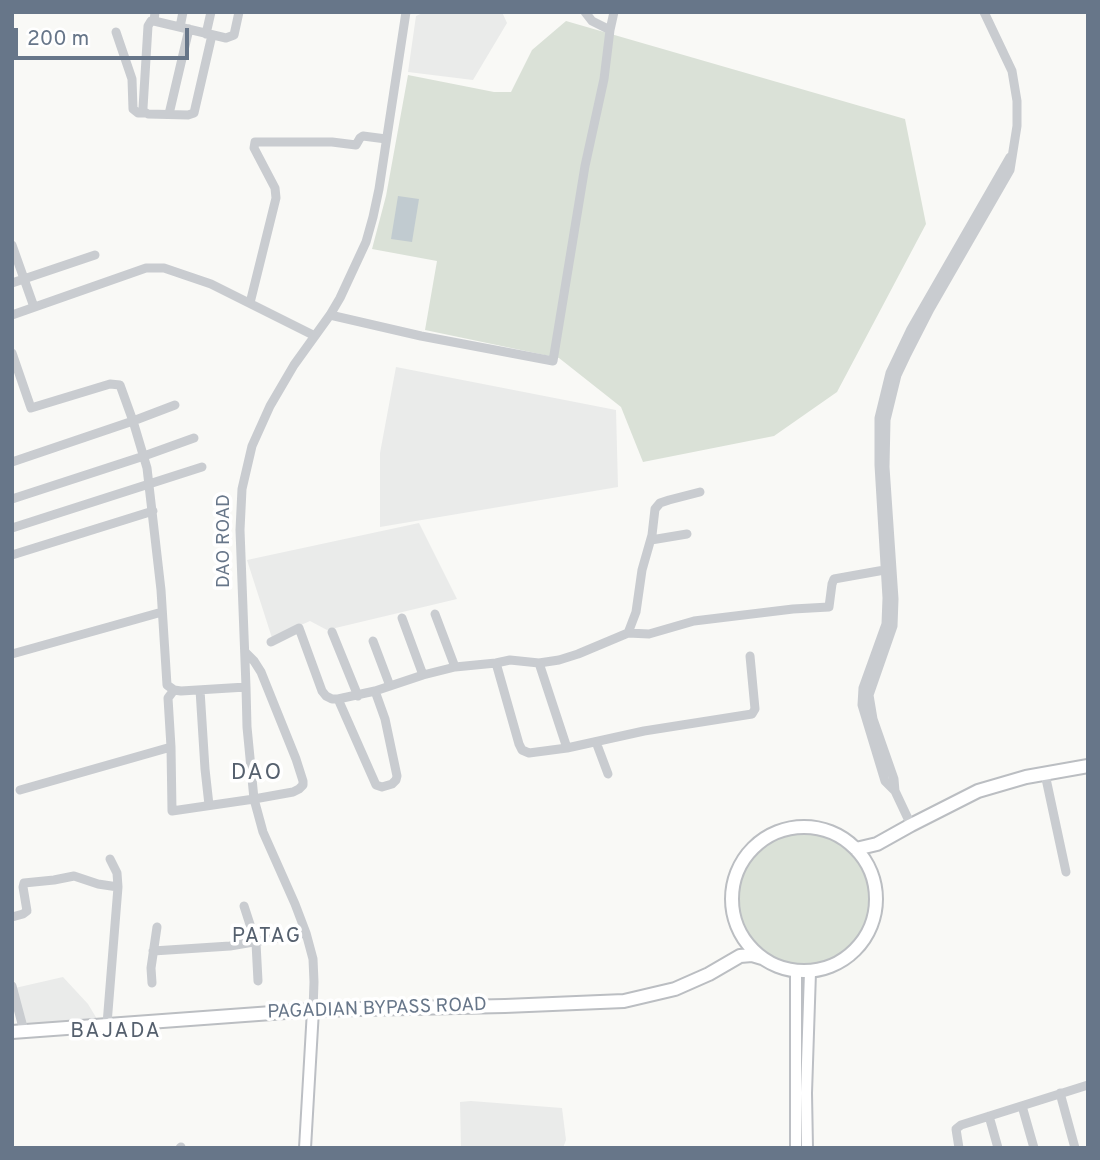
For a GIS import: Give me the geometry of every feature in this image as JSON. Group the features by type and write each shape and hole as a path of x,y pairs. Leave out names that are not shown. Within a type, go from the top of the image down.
{"highway":[{"path":"856,849 877,844 978,791 1026,777 1088,766"},
{"path":"869,865 849,842 832,833 804,827 776,832 760,842 741,864 734,881 734,919 742,937 762,958 778,967 796,971 823,970 846,959 865,940 871,929 877,890 869,856 877,844"},
{"path":"733,959 740,948 742,937"},
{"name":"PAGADIAN BYPASS ROAD","path":"18,1031 313,1010 624,1001 674,989 709,974 740,956 762,958"}],"main road":[{"path":"796,971 796,1148"},
{"path":"807,1148 810,972"},
{"path":"305,1148 313,1010"}],"street":[{"path":"169,114 184,28 183,12"},
{"path":"116,32 132,79 133,109 138,113 188,115 194,113 211,12"},
{"path":"145,113 143,108 150,22 155,17 184,28 226,38 232,37 235,31 239,12"},
{"name":"DAO ROAD","path":"313,1010 313,959 306,933 263,832 254,799 247,727 241,508 252,446 270,406 294,365 330,316 366,242 375,208 406,12"},
{"path":"585,12 592,21 610,30"},
{"path":"330,316 553,361 614,12"},
{"path":"911,825 895,791 885,781 862,705 863,688 886,624 889,569 886,420 897,375 930,309 1010,170 1017,126 1014,81 1007,59 984,12"},
{"path":"250,303 276,198 275,188 254,149 255,142 317,141 356,145 363,136 386,139"},
{"path":"12,244 34,307"},
{"path":"12,283 95,255"},
{"path":"12,315 146,268 156,267 177,271 211,284 315,336"},
{"path":"12,352 31,408 110,384 117,383 122,388 144,456 149,484 166,682 174,690 246,687"},
{"path":"12,462 175,405"},
{"path":"12,499 194,438"},
{"path":"12,528 202,467"},
{"path":"628,633 636,612 644,558 651,540 654,509 669,500 700,492"},
{"path":"12,555 153,511"},
{"path":"651,540 687,534"},
{"path":"271,642 299,628 323,691 326,696 338,699 358,696 455,667 514,660 539,663 559,660 628,633 649,634 694,621 829,607 834,579 889,569"},
{"path":"12,654 162,612"},
{"path":"435,614 455,667"},
{"path":"402,618 423,675"},
{"path":"332,632 358,696"},
{"path":"373,641 390,686"},
{"path":"174,690 168,698 172,811 293,792 303,785 303,781 261,672 252,657 245,652"},
{"path":"496,663 519,744 522,750 529,752 567,748 644,731 752,713 755,709 750,656"},
{"path":"539,663 567,748"},
{"path":"200,690 203,756 209,805"},
{"path":"338,699 376,785 382,788 392,784 397,776 385,719 375,691"},
{"path":"596,742 608,774"},
{"path":"20,790 171,747"},
{"path":"1045,774 1066,872"},
{"path":"107,1024 118,887 117,873 110,859"},
{"path":"12,917 27,911 24,883 74,876 118,887"},
{"path":"244,906 256,943 258,981"},
{"path":"152,983 151,968 157,927"},
{"path":"153,951 256,943 306,933"},
{"path":"12,986 18,1031"},
{"path":"960,1148 956,1132 958,1126 1088,1085"},
{"path":"1060,1093 1075,1148"},
{"path":"1022,1105 1034,1148"},
{"path":"989,1116 998,1148"}],"shaded area":[{"path":"425,12 502,12 507,23 473,80 408,72 416,16"},
{"path":"566,21 905,119 926,224 837,392 774,436 643,462 621,407 559,358 425,330 437,261 372,249 386,196 408,75 494,92 511,92 532,50"},
{"path":"398,196 419,199 412,242 391,239"},
{"path":"396,367 616,410 618,487 380,527 380,453"},
{"path":"419,523 457,599 327,630 310,621 272,638 247,560"},
{"path":"802,832 828,837 849,852 864,873 869,899 864,925 849,946 828,961 802,966 776,961 755,946 740,925 735,899 740,873 755,852 776,837"},
{"path":"63,977 88,1004 97,1019 24,1024 15,988"},
{"path":"460,1102 562,1108 566,1140 563,1148 461,1148"}],"district":[{"name":"DAO","path":"257,774"},
{"name":"PATAG","path":"267,938"},
{"name":"BAJADA","path":"116,1033"}]}
